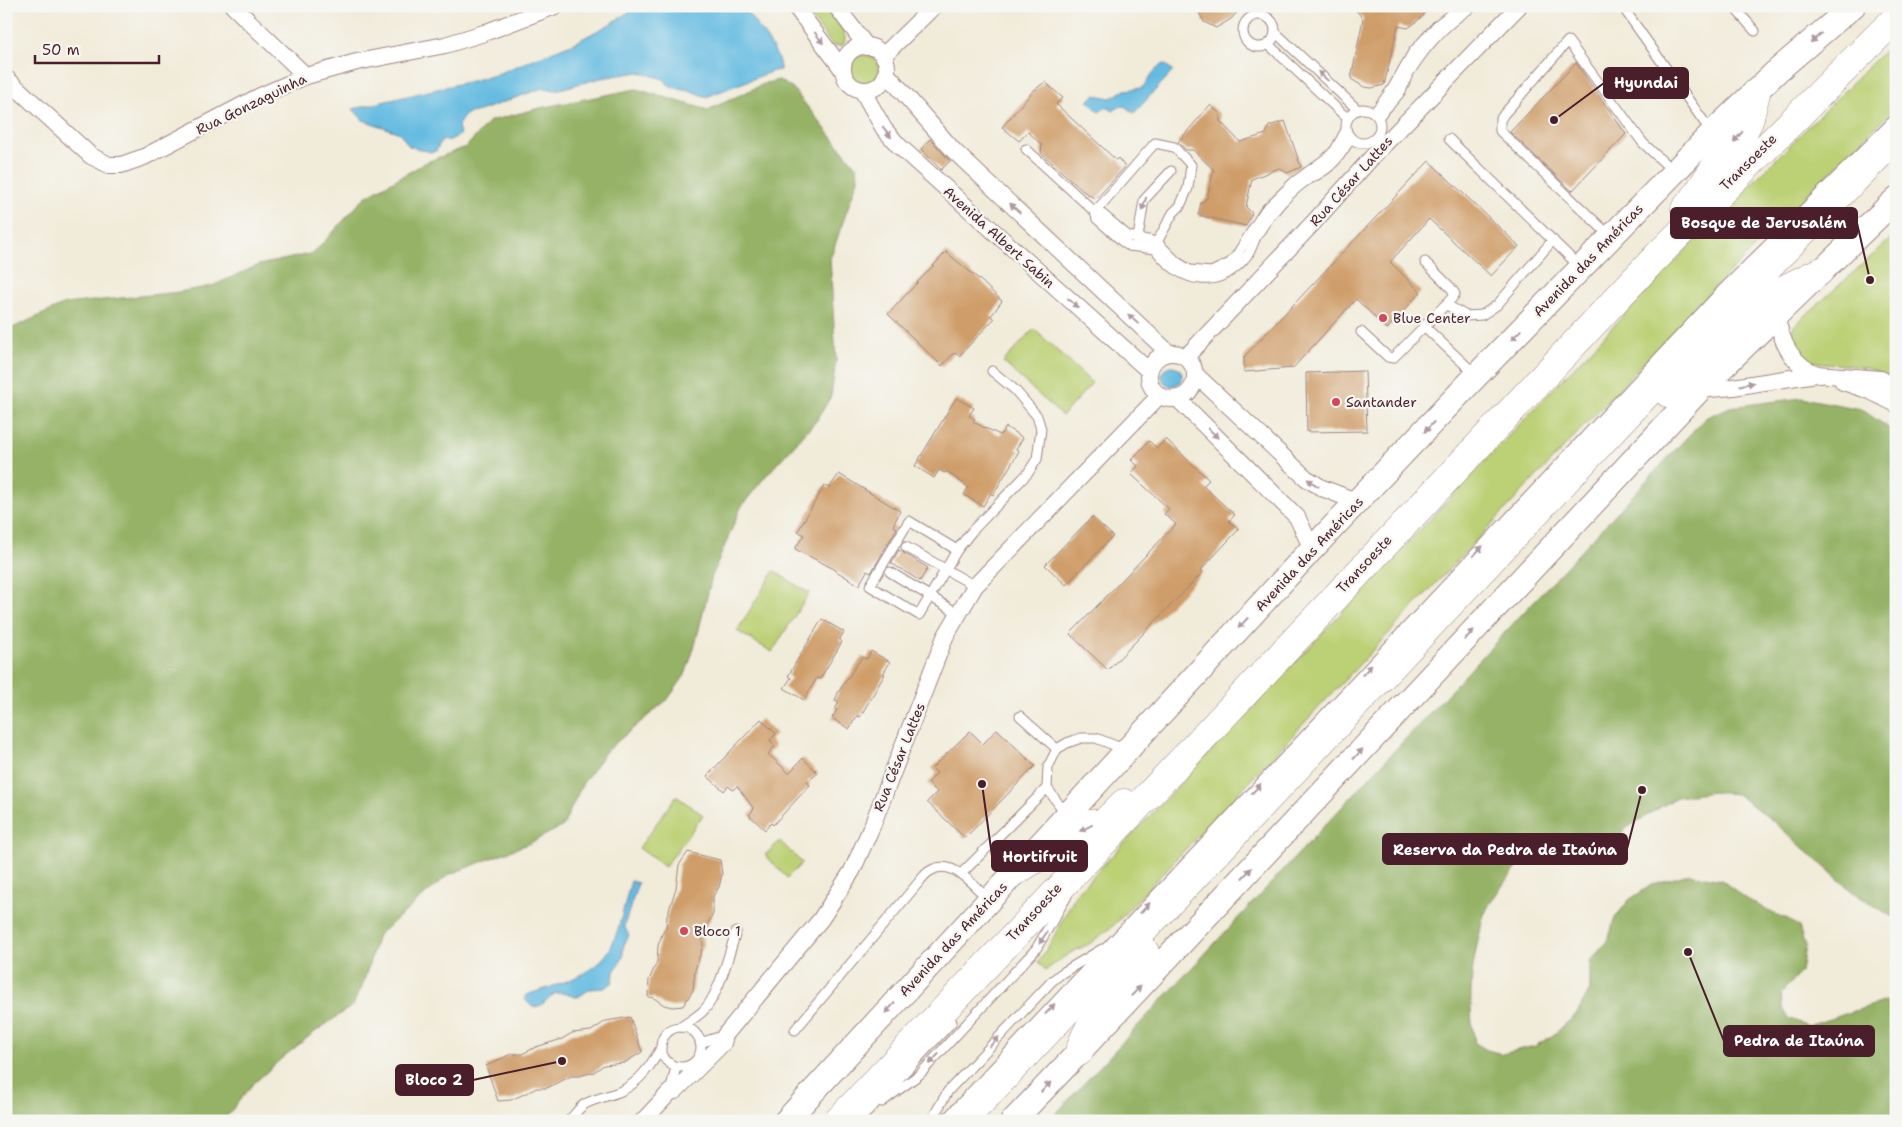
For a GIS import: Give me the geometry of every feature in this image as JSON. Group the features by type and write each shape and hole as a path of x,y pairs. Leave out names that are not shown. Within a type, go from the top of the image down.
{"highway":[{"path":"838,1121 1181,761 1657,256 1896,18"},
{"path":"1657,256 1674,221 1696,196 1719,160 1744,131 1749,121 1756,92"},
{"path":"963,1121 1733,302 1896,138"},
{"path":"1615,427 1636,418 1650,409 1784,288 1819,272"},
{"path":"1018,870 1090,824 1103,824 1146,782 1158,773 1181,761"},
{"path":"1079,1052 1088,1028 1099,1010 1165,926 1220,861 1228,841"}],"main road":[{"name":"Avenida das Américas","path":"786,1121 1312,549 1580,267 1675,173 1712,133 1853,6"},
{"path":"1013,1121 1699,390 1896,199"}],"street":[{"path":"233,6 306,76"},
{"path":"795,6 843,70 847,82 851,86 862,90 875,88 884,80 886,61 873,48 867,47 852,51 847,56 843,70"},
{"path":"836,6 867,47"},
{"path":"883,56 934,6"},
{"name":"Rua César Lattes","path":"1186,357 1313,223 1404,123 1519,6"},
{"name":"Rua Gonzaguinha","path":"6,78 90,156 109,165 121,165 144,157 260,96 306,76 357,62 446,44 550,7"},
{"path":"886,73 954,151 1169,353"},
{"name":"Avenida Albert Sabin","path":"862,90 884,129 899,146 1149,371"},
{"path":"1776,314 1780,334 1786,349 1794,359 1816,374 1870,391 1896,404"},
{"path":"1196,376 1191,390 1186,395 1172,400 1159,396 1150,385 1149,371 1156,359 1169,353 1181,354 1186,357 1191,362 1196,376 1306,478 1322,488 1358,502"},
{"path":"1699,390 1733,387 1816,374 1881,379 1896,389"},
{"name":"Rua César Lattes","path":"643,1121 670,1092 675,1091 723,1043 725,1035 821,919 852,871 872,826 945,637 976,586 1159,396"},
{"path":"1178,399 1297,517 1312,549"}],"lane":[{"path":"1348,134 1357,142 1367,142 1376,136 1377,118 1413,52 1438,24 1460,6"},
{"path":"1377,118 1401,91 1410,71 1425,50 1446,27 1474,6"},
{"path":"1622,6 1696,114 1712,133"},
{"path":"1733,6 1755,31"},
{"path":"1261,15 1266,16 1273,22 1275,32 1272,41 1258,46 1249,42 1244,34 1245,24 1251,17 1261,15"},
{"path":"1275,32 1358,110"},
{"path":"1610,236 1500,131 1500,120 1504,114 1568,41 1643,143 1675,173"},
{"path":"1268,44 1348,119"},
{"path":"1026,149 1095,212 1102,214 1137,243 1155,249 1164,261 1182,275 1196,279 1209,279 1224,276 1233,269 1249,252 1257,235 1283,202 1339,157 1348,134 1348,119 1354,111 1366,109 1377,118 1404,123"},
{"path":"944,1121 1721,291 1896,118"},
{"path":"1137,243 1156,242 1177,262 1190,270 1211,272 1222,267 1236,256 1265,210 1294,182 1328,157 1348,134"},
{"path":"1449,140 1580,267"},
{"path":"1367,142 1369,160"},
{"path":"1095,212 1155,143 1174,147 1191,165 1188,188 1180,206 1173,213 1156,242"},
{"path":"1137,243 1144,200 1171,171"},
{"path":"1447,305 1466,316 1482,315 1497,305 1553,240"},
{"path":"1361,332 1391,359 1396,357 1447,305 1454,297 1454,291 1425,262"},
{"path":"1425,327 1477,376"},
{"path":"957,550 909,521 870,586 919,615 957,550 972,531 1028,473 1037,459 1041,429 1037,416 1015,390 992,371"},
{"path":"906,547 976,586"},
{"path":"890,572 958,614"},
{"path":"1020,716 1057,749"},
{"path":"1066,815 1047,788 1046,776 1048,767 1057,749 1081,738 1096,738 1126,750"},
{"path":"961,874 1047,788"},
{"path":"796,1030 930,871 941,867 949,868 961,874 989,900"},
{"name":"Transoeste","path":"1034,932 1074,889"},
{"path":"869,1111 920,1074 1036,949 1068,896"},
{"path":"681,1028 704,1011 711,1000 721,978 736,932"},
{"path":"931,1121 948,1091 1052,981 1112,943"},
{"path":"859,1121 955,1018"},
{"path":"568,1121 576,1110 587,1103 623,1090 635,1082 648,1068 661,1048 664,1036 674,1028 694,1032 700,1043 700,1050 694,1062 689,1065 676,1067 666,1060 661,1048"},
{"path":"700,1043 725,1035"},
{"path":"670,1092 676,1067"}],"green space":[{"path":"803,6 825,6 843,30 845,40 843,45 833,46"},
{"path":"1896,39 1896,107 1715,287 1113,926 1089,944 1068,954 1046,970 1038,963 1076,894 1712,223"},
{"path":"865,55 875,59 879,69 875,79 865,83 855,79 851,69 855,59"},
{"path":"779,80 793,89 857,168 858,179 830,259 836,360 831,396 817,420 764,478 741,507 712,576 695,645 685,675 668,699 606,751 583,783 563,826 530,843 448,875 378,935 362,987 352,1006 282,1058 251,1086 223,1121 6,1121 6,331 65,304 179,292 212,286 259,265 314,253 365,197 427,162 466,147 490,121 540,108 636,89 708,110 766,83"},
{"path":"1896,234 1896,380 1872,370 1855,366 1805,361 1795,355 1790,336 1794,326"},
{"path":"1034,329 1092,383 1062,416 1003,362"},
{"path":"1802,398 1861,409 1896,433 1896,919 1854,893 1773,821 1737,794 1713,792 1677,797 1625,829 1614,841 1600,850 1586,851 1575,836 1566,836 1543,845 1523,861 1499,890 1482,920 1472,977 1471,1017 1475,1043 1487,1050 1502,1054 1535,1046 1552,1036 1577,1014 1590,990 1590,961 1608,941 1615,918 1629,900 1653,884 1689,874 1721,880 1747,899 1774,914 1788,919 1799,927 1805,946 1801,972 1781,993 1782,1006 1788,1018 1808,1026 1889,1000 1896,994 1896,1121 1049,1121 1705,418 1730,407"},
{"path":"774,571 809,593 772,652 737,631"},
{"path":"676,796 703,815 665,867 639,848"},
{"path":"780,841 802,863 787,878 765,855"}],"water":[{"path":"638,6 742,6 771,46 779,63 780,70 706,97 689,90 670,87 664,79 639,72 601,78 556,90 543,88 466,114 458,125 460,135 450,140 441,141 436,151 430,152 409,146 400,133 363,120 353,109 492,76 576,42 612,23"},
{"path":"1165,64 1173,71 1134,113 1124,106 1113,111 1107,107 1099,112 1089,102 1094,95 1111,98 1125,90 1142,88 1155,71"},
{"path":"1172,366 1179,369 1182,376 1179,383 1172,386 1165,383 1162,376 1165,369"},
{"path":"631,881 638,883 624,926 629,935 623,947 623,958 615,970 612,983 604,988 590,989 578,997 558,993 539,1006 530,1005 525,999 526,995 569,980 589,970 606,955 618,930"}],"building":[{"path":"1196,6 1243,6 1231,19 1216,28 1204,22"},
{"path":"1353,6 1389,6 1408,11 1406,6 1427,6 1423,16 1411,26 1408,28 1398,26 1384,85 1372,88 1364,87 1351,79 1363,19"},
{"path":"1576,63 1626,134 1572,191 1510,132"},
{"path":"1045,82 1063,98 1056,104 1116,160 1118,158 1125,167 1098,197 1094,198 1083,191 1041,153 1042,145 1028,132 1019,141 1002,127 1033,91"},
{"path":"1210,105 1220,114 1220,121 1240,142 1266,134 1269,126 1285,121 1301,167 1287,173 1279,168 1252,179 1246,207 1252,213 1246,226 1198,215 1201,203 1207,198 1214,170 1193,150 1186,150 1178,142"},
{"path":"930,139 950,161 941,170 921,149"},
{"path":"1429,161 1519,246 1491,276 1429,219 1390,262 1421,292 1387,329 1356,299 1293,368 1244,372 1244,357"},
{"path":"946,252 1002,301 991,316 994,319 959,356 954,353 942,366 888,314"},
{"name":"Santander","path":"1365,371 1367,431 1307,432 1306,373"},
{"path":"956,398 974,408 969,416 975,419 973,422 1000,435 1006,427 1023,438 1016,449 1019,451 993,495 991,493 983,506 964,495 968,487 946,471 945,473 939,470 934,478 915,466"},
{"path":"1166,439 1209,480 1203,486 1235,515 1229,521 1239,529 1201,570 1203,572 1108,670 1070,634 1176,524 1164,514 1169,509 1131,474 1138,466 1131,460 1149,441 1157,448"},
{"path":"839,474 900,511 893,526 897,528 871,573 867,571 859,585 836,570 795,549 804,535 798,531 824,486 829,488"},
{"path":"1092,517 1113,536 1066,585 1045,565"},
{"path":"899,550 928,568 920,581 891,563"},
{"path":"822,619 844,632 839,640 842,642 820,679 817,678 804,700 784,688 791,678 788,676"},
{"path":"871,651 890,662 860,717 857,716 849,729 832,718 839,702 835,700 862,657 867,659"},
{"path":"761,719 776,734 770,740 775,746 768,754 789,773 803,758 818,773 807,782 810,785 773,825 771,823 765,830 749,815 754,809 737,786 733,790 728,786 724,791 707,776"},
{"path":"997,729 1035,766 965,838 927,802 937,792 928,783 937,773 932,768 970,731 983,744"},
{"name":"Bloco 1","path":"688,852 720,860 722,874 719,887 713,896 713,914 702,935 703,946 695,970 693,990 683,1006 672,1007 648,997 649,980 657,962 658,946 666,928 667,916 676,888 679,865"},
{"path":"630,1017 642,1052 624,1063 604,1065 594,1072 571,1076 547,1088 537,1088 511,1100 498,1101 486,1066 511,1054 522,1054 536,1047 562,1039 572,1033 591,1031 606,1021"}],"place":[{"name":"Hyundai","path":"1554,120"},
{"name":"Bosque de Jerusalém","path":"1870,280"},
{"name":"Blue Center","path":"1383,318"},
{"name":"Santander","path":"1336,402"},
{"name":"Hortifruit","path":"982,784"},
{"name":"Reserva da Pedra de Itaúna","path":"1642,790"},
{"name":"Bloco 1","path":"684,931"},
{"name":"Pedra de Itaúna","path":"1688,952"},
{"name":"Bloco 2","path":"562,1061"}]}
